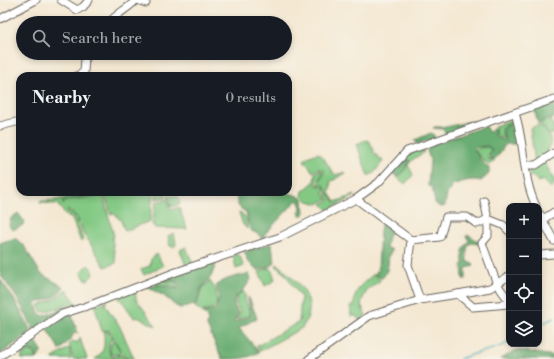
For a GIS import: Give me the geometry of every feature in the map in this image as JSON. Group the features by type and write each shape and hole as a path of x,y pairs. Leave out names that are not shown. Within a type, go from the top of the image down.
{"street":[{"path":"0,19 36,0"},
{"path":"61,0 77,10 83,7 89,0"},
{"path":"116,16 120,12 130,7 136,0 146,3"},
{"path":"84,72 86,60"},
{"path":"0,356 62,314 93,304 176,272 280,237 356,199 378,183 407,151 554,99"},
{"path":"515,113 520,129 530,194 534,203"},
{"path":"0,126 16,122"},
{"path":"525,165 536,165 554,153"},
{"path":"356,199 411,240 440,237 446,216 468,217 477,224 488,219 506,228"},
{"path":"484,201 488,219 488,236 482,243 497,284 506,298"},
{"path":"542,217 544,218 554,212"},
{"path":"542,220 554,241"},
{"path":"411,240 408,265 420,300"},
{"path":"542,255 554,254"},
{"path":"309,359 369,316 420,300 490,288 506,278"},
{"path":"458,294 473,307 506,302"}],"green space":[{"path":"554,102 554,118 552,120 546,119 538,124 534,108"},
{"path":"514,118 515,121 502,127 501,130 504,139 495,134 495,126"},
{"path":"547,119 552,122 554,130 553,134 550,135 540,124"},
{"path":"472,121 478,123 446,135 443,129 433,128 446,127"},
{"path":"516,122 520,144 506,144 496,158 490,159 489,156 492,150 488,146 477,147 474,150 483,163 489,168 489,174 481,181 470,180 452,185 451,190 447,194 445,206 440,207 435,203 432,187 428,186 430,160 426,147 485,126 489,133 493,128 495,129 494,135 504,141 505,138 502,130 504,127"},
{"path":"539,125 548,134 551,142 548,155 535,163 530,128"},
{"path":"431,133 435,138 417,144 415,140"},
{"path":"366,140 369,141 374,150 373,152 383,161 374,173 368,176 357,144"},
{"path":"488,147 491,150 487,157 488,159 495,160 489,165 475,151 479,148"},
{"path":"423,149 424,152 412,160 408,165 413,175 405,184 390,171 409,153"},
{"path":"318,153 335,175 346,173 330,182 331,185 329,193 335,202 355,195 328,210 322,204 329,200 326,188 324,185 318,184 324,170 319,170 319,168 313,172 304,160 307,157"},
{"path":"403,160 410,161 404,172 398,177 392,171"},
{"path":"544,161 554,180 554,185 551,188 543,180 538,182 533,176 529,177 527,167"},
{"path":"317,171 323,172 316,182 316,185 325,187 324,193 327,199 318,204 306,200 302,196 303,191 314,182 315,173"},
{"path":"296,195 303,199 304,215 300,215 300,204 297,200 264,235 265,238 261,239 260,235 250,230 246,212 240,208 237,196"},
{"path":"71,196 87,196 70,199 62,202 64,205 63,203 69,200 103,196 114,236 112,238 116,263 105,267 84,235 77,217 67,209 69,213 75,216 83,240 81,242 72,219 66,215 57,204 40,203 41,201 57,200"},
{"path":"105,196 153,196 150,221 125,231 121,221 115,214 111,214"},
{"path":"156,196 166,196 166,197 156,199"},
{"path":"168,196 178,196 180,204 171,207"},
{"path":"167,199 171,210 179,207 187,229 155,228 152,224 156,202"},
{"path":"239,212 244,215 246,219 247,229 243,225"},
{"path":"18,213 24,221 23,225 15,229 11,229 9,225 11,218"},
{"path":"382,222 393,230 388,236 386,248 391,249 388,268 384,277 381,279 375,274 378,269 380,230"},
{"path":"174,233 176,244 174,247 170,246 168,236"},
{"path":"469,235 479,242 479,244 472,243 468,246 467,262 473,263 474,266 466,268 466,279 463,279 463,253 469,241 466,236"},
{"path":"15,238 24,246 41,274 64,287 55,297 36,303 39,313 44,316 65,307 70,308 56,314 34,330 17,298 0,274 0,243"},
{"path":"272,244 275,261 270,266 258,270 246,260 247,256 244,252"},
{"path":"186,247 193,264 186,266 180,250"},
{"path":"157,254 163,266 144,275 141,269 150,266 151,259"},
{"path":"238,254 244,266 236,269 233,255"},
{"path":"217,261 211,277 201,288 196,304 180,308 164,296 147,287 162,286 177,289 180,287 177,281 163,280"},
{"path":"277,264 299,285 308,300 309,308 307,318 302,328 260,351 257,346 299,322 301,297 286,275 276,266"},
{"path":"88,265 93,270 93,275 88,280 85,279 81,272"},
{"path":"269,268 272,270 275,280 265,286 259,272"},
{"path":"249,274 251,279 245,288 235,298 234,305 238,313 234,321 236,322 250,316 248,297 257,318 239,328 259,352 237,359 222,359 207,326 208,317 203,313 215,309 218,300 216,286 219,283 227,279"},
{"path":"374,274 380,281 370,288 364,296 361,304 366,316 360,321 356,316 351,316 350,306 354,306 355,295 360,287"},
{"path":"0,279 14,299 30,329 30,333 0,354"},
{"path":"210,281 216,290 217,303 213,308 202,312 194,306 197,305 202,288"},
{"path":"157,282 176,282 178,287 156,285"},
{"path":"66,289 77,304 72,306 67,304 45,312 41,311 39,305 55,299"},
{"path":"135,289 136,299 156,326 137,317 135,319 122,301 118,298"},
{"path":"243,291 246,295 245,299 249,310 249,315 236,320 240,312 236,304 237,297"},
{"path":"108,301 105,304 119,325 134,358 127,358 122,353 109,330 102,331 95,306"},
{"path":"71,313 78,333 75,332 70,340 59,351 46,328 63,316"},
{"path":"108,331 112,340 109,343 109,351 111,356 121,355 127,359 95,359 103,350 104,332"},
{"path":"32,338 35,339 42,351 37,359 34,351 30,350 21,355 17,349"},
{"path":"80,338 87,359 73,359 69,344 72,342 79,342"},
{"path":"114,340 120,354 112,355 110,351 111,344"},
{"path":"69,348 71,359 53,359 53,358"},
{"path":"517,350 554,356 554,359 500,359"},
{"path":"30,351 33,352 36,359 22,359 21,357"}],"waterway":[{"path":"542,324 554,318"},
{"path":"460,359 506,344"}]}
